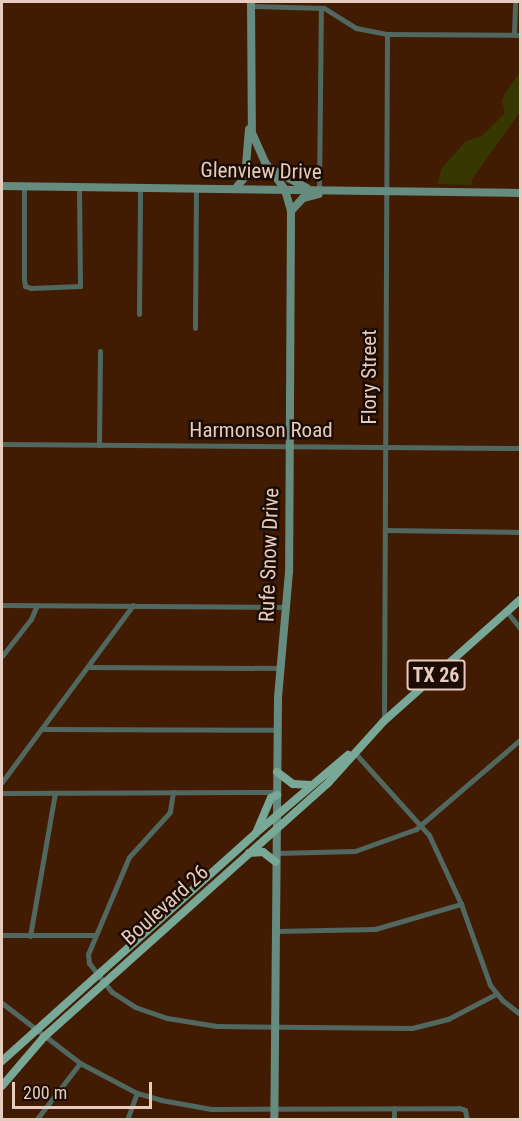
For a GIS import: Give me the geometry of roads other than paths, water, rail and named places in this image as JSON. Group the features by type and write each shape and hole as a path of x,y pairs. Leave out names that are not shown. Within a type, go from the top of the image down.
{"main road":[{"name":"Rufe Snow Drive","path":"251,4 250,118 257,147 285,190 291,211 287,607 279,668 277,730 274,1119"},
{"path":"235,189 245,177 250,118"},
{"path":"271,170 315,190"},
{"name":"Glenview Drive","path":"2,186 520,193"},
{"path":"291,211 303,198 332,190"},
{"name":"Boulevard 26","path":"2,1061 99,975 249,853 328,783 384,721 520,600"},
{"name":"Boulevard 26","path":"2,1086 44,1037 105,984 256,833 311,785 354,752"},
{"path":"277,772 293,784 311,785"},
{"path":"256,833 271,798 277,794"},
{"path":"249,853 263,852 276,858"}],"street":[{"path":"251,4 321,8 356,28 387,34 517,34 515,2"},
{"path":"315,190 321,8"},
{"name":"Flory Street","path":"384,721 387,34"},
{"path":"24,186 25,286 31,288 80,286 79,187"},
{"path":"139,314 140,188"},
{"path":"195,328 196,188"},
{"path":"99,446 100,351"},
{"name":"Harmonson Road","path":"2,444 520,448"},
{"path":"385,530 520,531"},
{"path":"2,605 287,607"},
{"path":"2,656 31,619 37,605"},
{"path":"2,782 133,605"},
{"path":"507,612 520,628"},
{"path":"88,667 279,668"},
{"path":"43,729 277,730"},
{"path":"276,858 355,851 421,825 520,740"},
{"path":"354,752 429,835 461,904 490,986 520,1014"},
{"path":"173,792 170,812 129,857 94,935 88,954 89,963 112,992 135,1006 167,1018 200,1025 412,1028 448,1020 496,993"},
{"path":"2,793 277,794"},
{"path":"30,936 55,793"},
{"path":"275,931 375,929 461,904"},
{"path":"2,935 94,935"},
{"path":"2,1003 80,1063 137,1093 211,1109 465,1110 467,1119"},
{"path":"38,1119 80,1063"},
{"path":"127,1119 137,1093"},
{"path":"394,1108 394,1119"}]}
